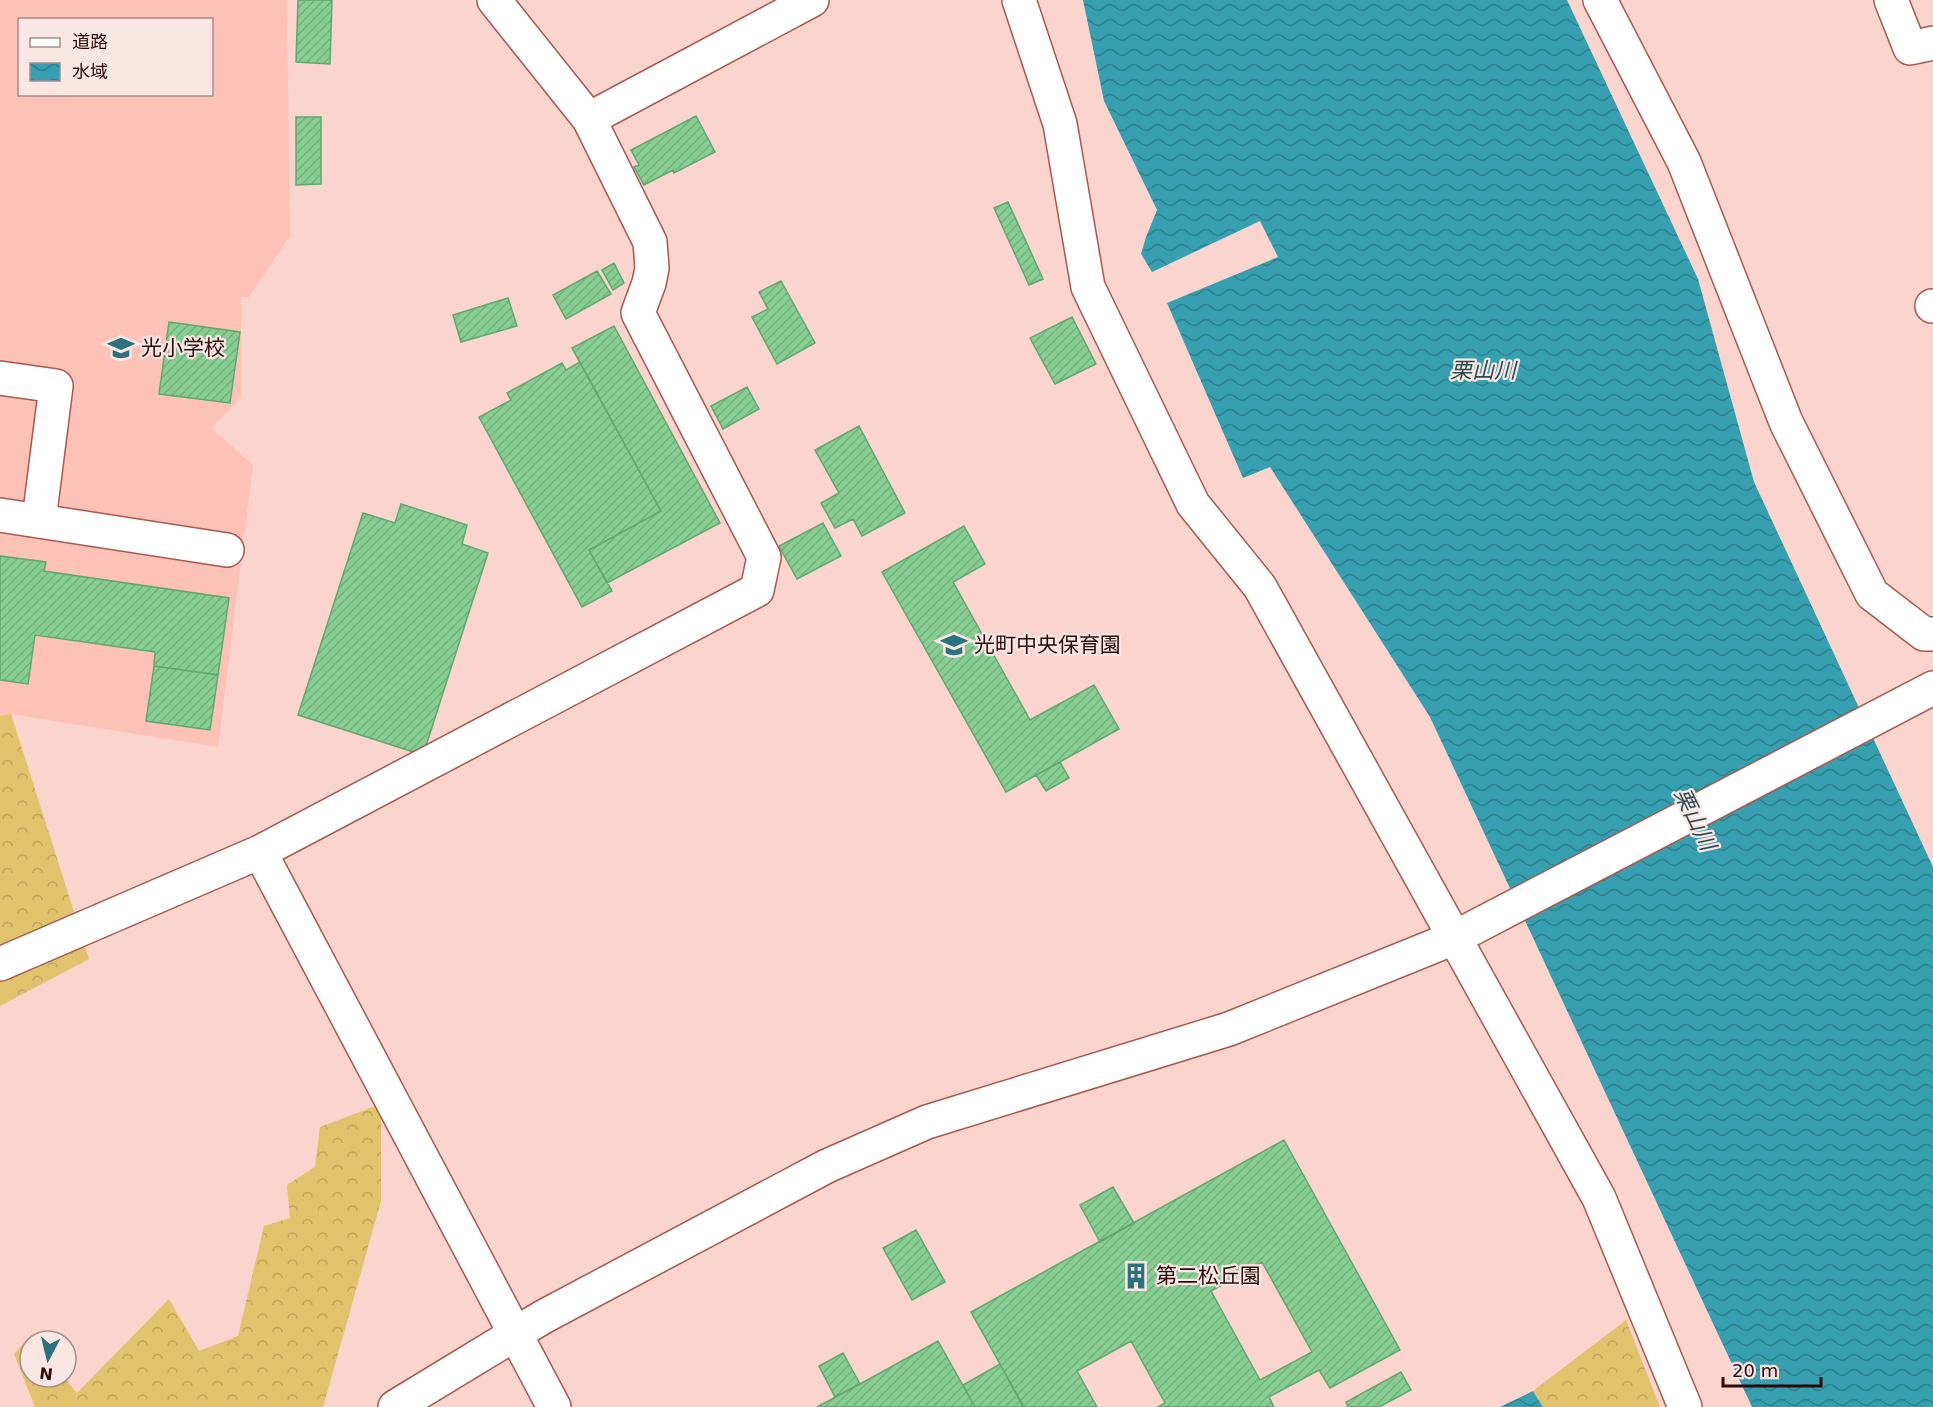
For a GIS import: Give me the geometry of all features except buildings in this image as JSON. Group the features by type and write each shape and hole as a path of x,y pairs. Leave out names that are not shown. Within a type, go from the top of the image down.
{"street":[{"path":"0,964 260,852 757,590 764,557 638,313 652,268 650,242 590,119 494,0"},
{"path":"590,119 812,0"},
{"path":"1019,0 1060,124 1088,287 1193,504 1260,587 1599,1198 1686,1407"},
{"path":"1600,0 1684,162 1786,422 1872,594 1924,634 1933,634"},
{"path":"1891,0 1910,48 1933,43"},
{"path":"0,378 56,386 18,518 227,550"},
{"path":"395,1407 514,1334 827,1166 927,1122 1229,1029 1454,938 1933,688"},
{"path":"260,852 554,1407"}],"shaded area":[{"name":"光小学校","path":"0,0 287,0 290,236 249,297 241,297 241,398 211,428 253,465 218,747 11,714 0,716"}],"green space":[{"path":"11,714 89,959 0,1006 0,716"},
{"path":"381,1104 381,1201 323,1407 35,1407 28,1389 74,1389 77,1393 169,1299 199,1351 238,1336 264,1226 290,1218 287,1185 315,1167 320,1127"},
{"path":"1626,1320 1660,1407 1543,1407 1533,1391"},
{"path":"18,1350 18,1364 14,1354"}],"water":[{"name":"栗山川","path":"1083,0 1567,0 1698,279 1754,482 1933,867 1933,1407 1752,1407 1430,717 1270,467 1243,478 1167,303 1278,257 1260,221 1152,272 1141,254 1157,210 1104,101"},
{"path":"1533,1391 1543,1407 1500,1407"}],"place":[{"name":"光小学校","path":"121,348"},
{"name":"光町中央保育園","path":"954,645"},
{"name":"第二松丘園","path":"1136,1276"}]}
